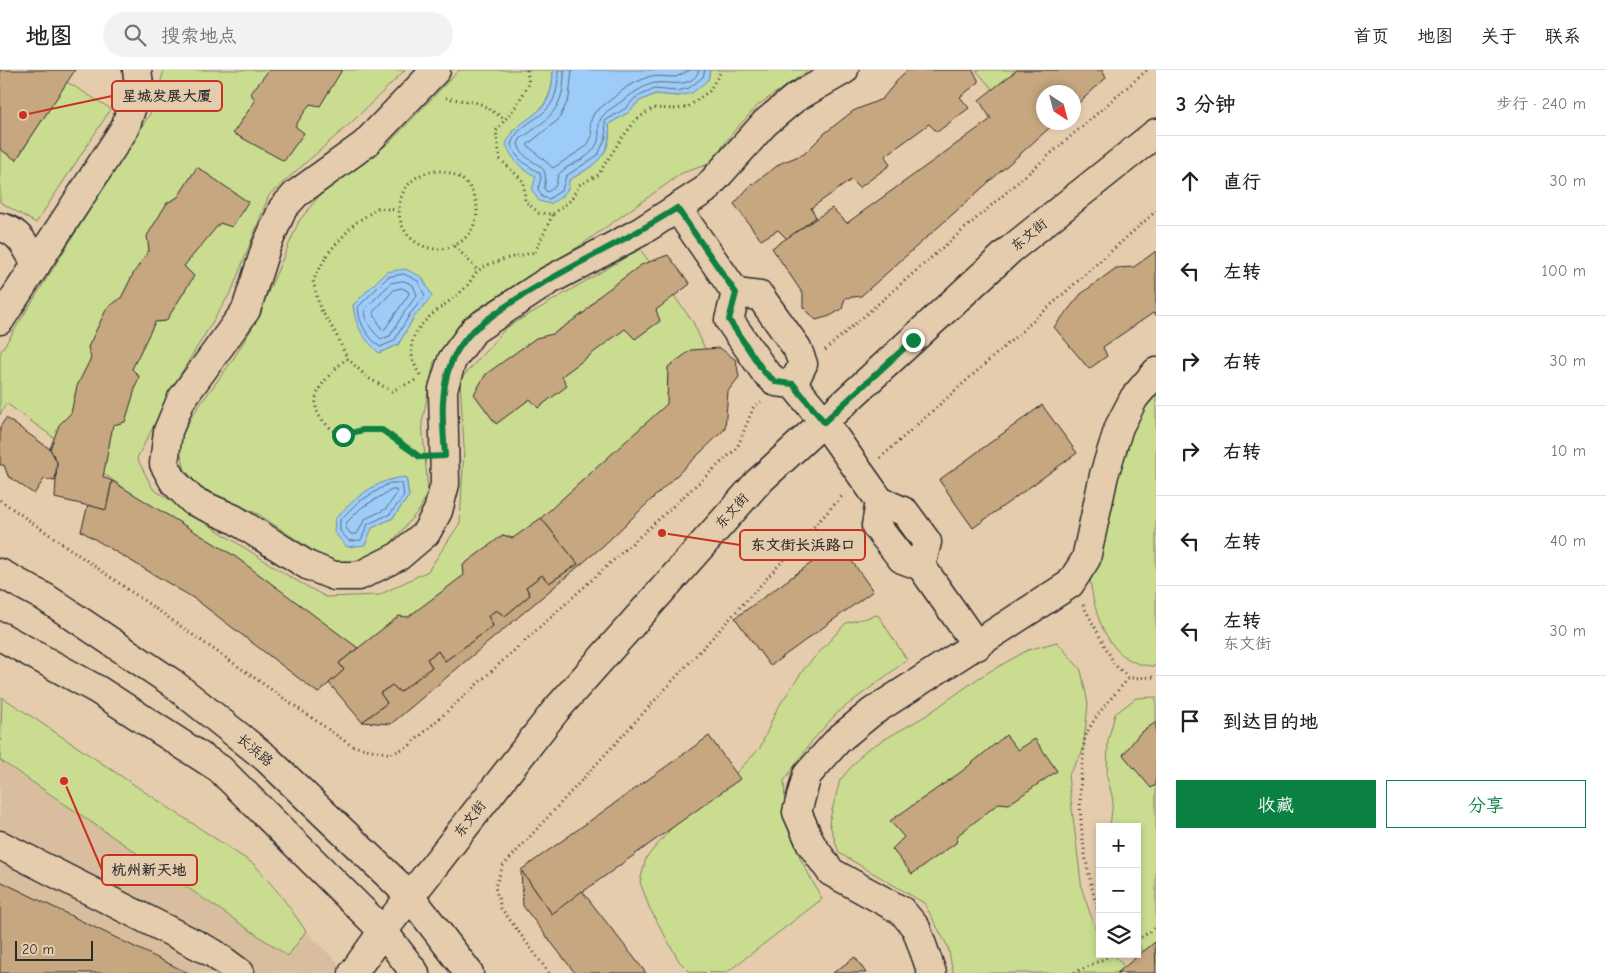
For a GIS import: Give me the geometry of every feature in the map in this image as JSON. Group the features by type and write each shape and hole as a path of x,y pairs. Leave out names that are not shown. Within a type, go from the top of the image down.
{"street":[{"path":"0,320 125,128 140,84 137,70"},
{"path":"427,80 365,144 296,194 283,208 266,247 246,310 181,400 168,430 164,464 174,482 193,502 234,519 307,565 334,576 359,576 399,556 426,534 438,511 445,484 443,389 452,360 474,330 548,282 640,232 705,190 766,123 795,98 844,70"},
{"name":"东文街","path":"361,968 383,930 556,710 757,484 1010,250 1156,133"},
{"path":"677,208 736,293 760,296 797,348 803,364 793,384"},
{"path":"0,228 4,228 24,242 36,264"},
{"path":"736,293 729,320 764,372 776,382 793,384 824,422 880,501 905,512 927,542 920,566 977,646"},
{"path":"932,973 916,928 902,911 830,872 811,844 796,812 807,775 839,740 872,712 977,646 1070,584 1086,559 1104,475 1119,427 1134,398 1156,372"},
{"name":"长浜路","path":"0,573 46,598 185,694 266,758 410,896 469,973"},
{"path":"0,636 98,690 220,769 383,930 415,973"},
{"path":"0,845 213,953 240,973"}],"path":[{"path":"526,70 529,84 496,131 500,159 524,182 525,202 539,213 553,214"},
{"path":"548,282 535,252 553,214 571,200 579,185 598,175 637,119 653,108 678,109 688,107 709,91 722,70"},
{"path":"0,500 352,746 391,754 409,746 737,448 754,406 793,384 826,349 1147,70"},
{"path":"427,80 451,99 479,103 505,120"},
{"path":"442,170 460,177 473,190 478,203 478,216 474,228 466,238 455,246 443,249 429,248 417,244 407,235 401,223 398,210 400,197 406,185 416,176 429,171 442,170"},
{"path":"398,210 378,208 354,224 328,253 313,281 320,308 336,334 347,358 368,378 392,391 422,378"},
{"path":"549,973 501,908 495,888 503,866 861,474 1156,211"},
{"path":"455,246 478,271"},
{"path":"347,358 316,392 316,406 323,421 332,430 343,435 363,430 382,430 420,457 445,456"},
{"path":"1070,584 1088,611 1115,665 1129,678 1156,677"},
{"path":"1099,913 1088,873 1079,815 1080,774 1086,734 1104,706 1129,678"},
{"path":"1141,937 1156,928"},
{"path":"1074,973 1106,958"}],"shaded area":[{"path":"0,696 255,865 306,931 348,973 0,973"}],"green space":[{"path":"164,70 405,70 353,121 269,195 232,290 180,375 137,458 153,489 290,577 326,597 379,595 428,571 460,523 464,448 460,380 506,328 640,249 693,322 717,376 370,666 6,403 0,415 0,353 153,109"},
{"path":"459,70 553,70 547,100 536,113 511,132 569,180 594,164 605,152 608,144 609,124 629,112 638,102 655,94 678,96 708,80 710,70 809,70 758,105 735,130 709,164 682,173 581,245 475,310 434,362 422,423 428,491 420,509 385,550 351,564 324,558 258,514 200,487 185,470 178,443 193,414 232,361 254,325 299,221 319,196 390,142","holes":["432,296 414,317 398,345 353,305","406,477 409,496 393,518 372,528"]},
{"path":"976,70 1044,70 1002,100"},
{"path":"67,82 111,109 36,223 0,202 0,149 17,159"},
{"path":"1156,389 1156,666 1140,664 1127,658 1107,636 1095,607 1090,577 1124,437"},
{"path":"878,615 907,660 838,712 812,741 784,781 786,821 801,860 822,899 726,973 690,972 679,961 649,907 640,882 646,858 680,818 720,790 760,748 777,709 804,669 846,623"},
{"path":"1057,642 1081,670 1088,704 1083,751 1068,776 1082,890 1096,930 1096,958 1117,958 1129,973 953,973 948,947 924,903 839,853 829,822 840,780 866,750 927,715 980,677 1028,650"},
{"path":"2,697 255,865 282,897 306,931 288,956 0,760"},
{"path":"1156,697 1156,964 1141,949 1141,823 1110,823 1113,800 1107,776 1108,741 1115,714 1136,698"}],"water":[{"path":"553,70 710,70 708,80 692,93 678,96 655,94 638,102 629,112 609,124 608,144 605,152 594,164 569,180 566,191 561,197 550,204 539,201 532,190 536,176 526,171 518,163 506,144 512,133 535,114 548,99 552,87"},
{"path":"405,269 422,277 432,296 414,317 398,345 379,353 361,332 353,305 386,272"},
{"path":"406,477 409,496 393,518 372,528 365,545 347,547 334,532 335,519 367,491 385,481"}],"building":[{"path":"0,70 75,70 16,160 0,149"},
{"path":"269,70 342,70 320,106 310,104 295,126 304,133 284,161 233,133 255,101 251,93"},
{"path":"908,70 973,70 979,82 960,97 969,108 937,132 929,124 885,156 890,165 859,188 851,180 811,208 816,217 787,239 778,230 761,240 734,204 749,187 781,163 804,154 825,133 853,111 882,99"},
{"path":"1017,70 1102,70 1106,78 1081,101 1081,85 1036,85 1036,130 1047,130 861,296 845,298 842,309 830,316 816,320 803,307 803,294 772,248 832,208 847,223 991,119 979,100"},
{"path":"197,167 248,202 232,227 220,223 184,266 194,276 166,321 155,322 132,369 139,376 125,422 113,425 103,477 112,481 106,510 55,498 57,462 50,449 59,425 71,413 77,386 91,358 88,347 107,308 121,298 133,274 149,250 147,236 167,203 178,197"},
{"path":"1156,251 1156,315 1153,313 1103,347 1107,356 1089,369 1054,327 1081,294 1116,268 1134,267"},
{"path":"668,255 690,284 656,310 660,321 635,339 625,329 562,376 567,386 538,408 530,399 496,424 474,394 486,374 536,338 553,334 585,312 598,297 641,265"},
{"path":"720,348 736,360 739,377 728,391 725,429 604,545 391,724 362,722 387,703 380,693 392,685 400,692 432,667 427,659 438,651 445,661 493,626 488,616 496,610 505,616 530,595 526,587 542,575 549,583 578,564 541,518 667,404 668,367 691,350"},
{"path":"1042,405 1077,453 973,528 939,480"},
{"path":"6,418 50,449 57,462 55,481 44,479 34,494 8,476 4,465 0,465 0,427"},
{"path":"112,481 233,555 358,648 339,663 344,670 318,693 195,599 81,531 88,505 106,510"},
{"path":"541,518 578,564 549,583 542,575 526,587 530,595 505,616 496,610 488,616 493,626 445,661 438,651 427,659 432,667 400,692 392,685 380,693 387,703 362,722 329,683 344,670 339,663 399,616 408,617 464,575 463,565 503,535 513,538"},
{"path":"839,543 873,591 770,666 735,618"},
{"path":"1156,722 1156,785 1151,788 1123,755 1139,734"},
{"path":"1006,735 1018,750 1035,739 1057,771 1009,804 999,803 958,835 956,843 912,874 892,849 904,837 890,821 961,772"},
{"path":"709,736 740,779 552,914 521,870"},
{"path":"521,870 552,914 582,891 646,973 575,973 523,906"},
{"path":"0,881 188,973 0,973"},
{"path":"1155,942 1156,973 1117,973 1135,958 1141,958 1141,953"},
{"path":"855,957 866,973 833,973"}],"place":[{"name":"星城发展大厦","path":"23,115"},
{"name":"东文街长浜路口","path":"662,533"},
{"name":"杭州新天地","path":"64,781"}],"route":[{"path":"343,435 363,430 382,430 420,457 445,456 443,389 452,360 474,330 548,282 640,232 677,208 736,293 729,320 764,372 776,382 793,384 824,422 913,340"}]}
